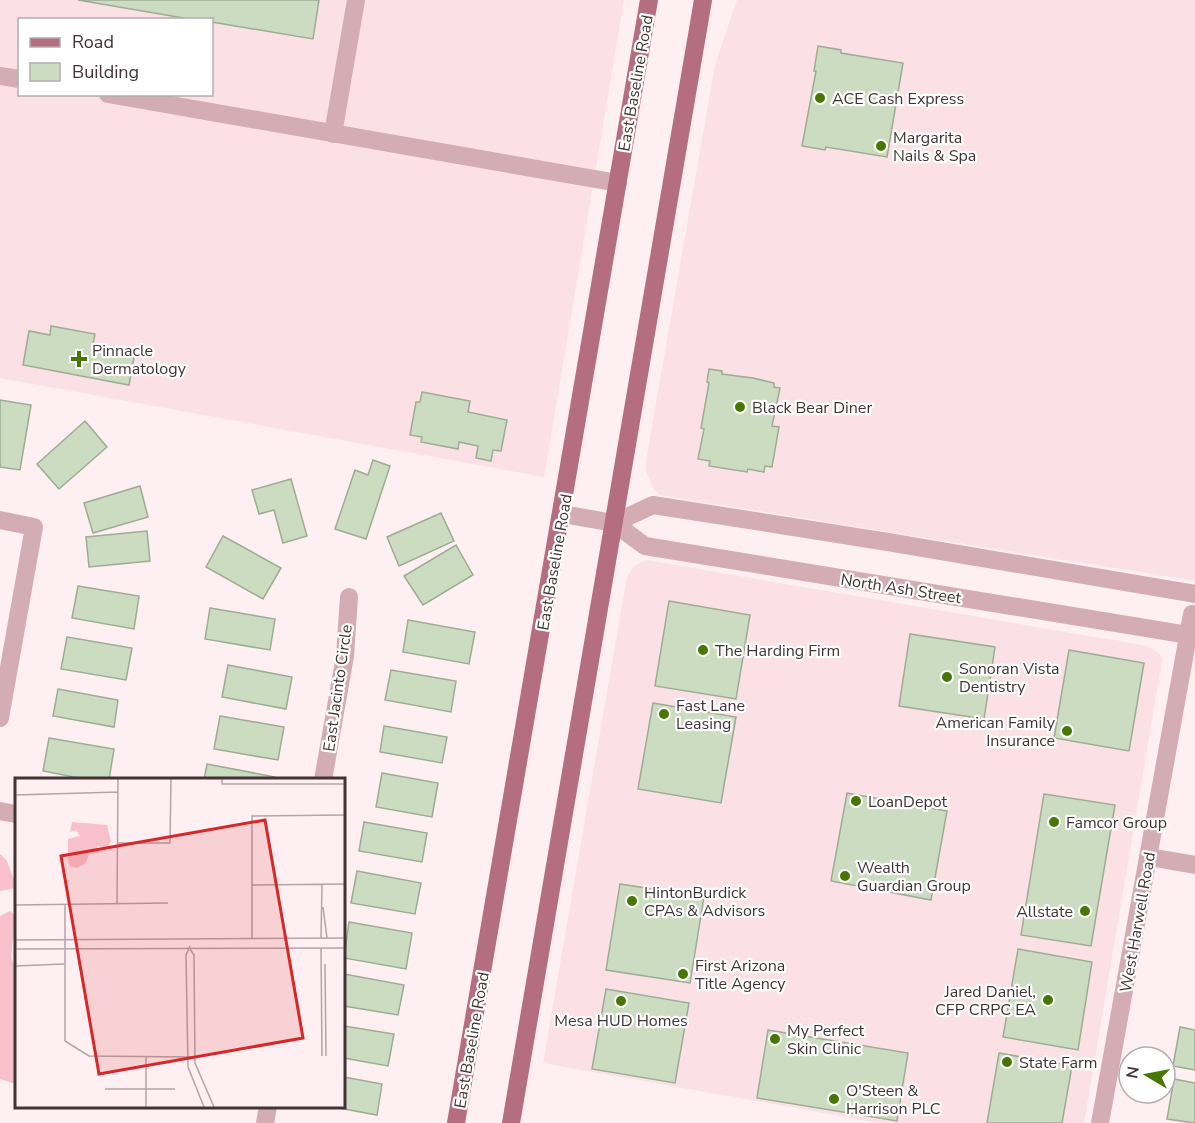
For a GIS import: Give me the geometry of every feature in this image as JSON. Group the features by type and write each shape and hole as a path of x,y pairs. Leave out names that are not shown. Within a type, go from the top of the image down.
{"main road":[{"name":"East Baseline Road","path":"456,1123 649,0"},
{"path":"511,1123 704,0"}],"street":[{"path":"333,134 356,0"},
{"path":"0,76 18,79"},
{"path":"119,96 618,183"},
{"path":"614,523 653,505 1195,594"},
{"name":"North Ash Street","path":"562,514 614,523 645,546 1191,636"},
{"path":"0,520 34,526 0,718"},
{"name":"East Jacinto Circle","path":"323,778 345,656 349,597"},
{"name":"West Harwell Road","path":"1100,1123 1191,636 1192,614"},
{"path":"0,811 15,814"},
{"path":"1149,857 1195,865"},
{"path":"265,1123 268,1108"}],"shaded area":[{"path":"0,0 624,0 544,477 0,378"},
{"path":"737,0 1195,0 1195,581 660,495 654,489 646,471 646,461 715,65"},
{"path":"646,560 1147,646 1159,653 1162,660 1084,1123 879,1123 543,1063 627,577 634,566"},
{"path":"0,854 7,861 15,888 0,891"},
{"path":"10,911 15,915 11,956 15,968 15,1084 0,1079 0,916"}],"building":[{"path":"78,0 319,0 313,39 213,22 213,18 183,18"},
{"path":"818,46 841,50 841,53 903,63 887,157 826,147 825,150 802,146 816,71 814,71"},
{"name":"Pinnacle Dermatology","path":"51,326 95,334 93,344 135,352 129,385 23,365 29,331 50,335"},
{"name":"Black Bear Diner","path":"709,369 722,371 722,374 774,383 774,387 780,388 772,426 779,427 772,467 765,466 764,472 748,469 747,472 709,466 710,461 698,459 704,429 701,428 709,383 707,382"},
{"path":"422,392 470,401 468,412 507,420 501,451 493,450 491,461 476,458 478,446 459,442 458,449 421,442 422,437 410,435 416,402 420,402"},
{"path":"0,400 31,405 20,470 0,467"},
{"path":"85,421 107,447 59,489 37,464"},
{"path":"373,460 390,466 366,539 335,529 355,470 368,475"},
{"path":"291,479 307,536 283,543 274,510 259,514 252,490"},
{"path":"140,486 148,517 93,533 84,503"},
{"path":"441,513 454,541 399,566 387,537"},
{"path":"147,531 150,561 89,567 86,537"},
{"path":"223,536 281,568 263,599 206,567"},
{"path":"456,545 473,575 423,605 404,576"},
{"path":"78,586 139,596 134,629 72,618"},
{"name":"The Harding Firm","path":"669,601 750,615 736,699 655,686"},
{"path":"210,608 275,619 270,650 205,639"},
{"path":"408,620 475,632 469,664 403,652"},
{"name":"Sonoran Vista Dentistry","path":"910,634 995,647 984,719 899,706"},
{"path":"67,637 132,648 126,680 61,669"},
{"path":"1069,650 1144,663 1129,751 1054,738"},
{"path":"228,665 292,677 286,709 222,697"},
{"path":"391,670 456,681 451,712 385,700"},
{"path":"58,689 118,700 114,727 53,716"},
{"path":"653,703 736,717 721,803 638,789"},
{"path":"220,716 284,727 278,760 214,749"},
{"path":"384,726 447,737 442,763 380,752"},
{"path":"49,738 114,749 109,778 79,778 43,771"},
{"path":"207,764 275,777 275,778 204,778"},
{"path":"382,773 438,783 432,817 376,807"},
{"path":"847,793 947,811 931,900 831,881"},
{"path":"1044,794 1115,805 1091,946 1021,935"},
{"path":"364,822 427,833 422,862 359,851"},
{"path":"357,871 421,883 415,914 351,903"},
{"path":"620,884 704,897 690,983 606,970"},
{"path":"349,922 412,933 406,969 345,958"},
{"name":"Jared Daniel, CFP CRPC EA","path":"1018,949 1092,962 1078,1050 1003,1037"},
{"path":"345,974 404,985 398,1015 345,1006"},
{"path":"606,989 689,1003 675,1083 592,1069"},
{"path":"345,1026 394,1034 388,1066 345,1058"},
{"path":"1180,1027 1195,1030 1195,1070 1177,1067 1177,1045"},
{"path":"768,1030 908,1053 897,1121 757,1098"},
{"path":"999,1053 1072,1066 1062,1123 987,1123"},
{"path":"345,1077 382,1084 377,1115 339,1108 345,1108"},
{"path":"1177,1080 1195,1083 1195,1123 1167,1119 1169,1105 1177,1105"}],"place":[{"name":"ACE Cash Express","path":"820,98"},
{"name":"Margarita Nails & Spa","path":"881,146"},
{"name":"Pinnacle Dermatology","path":"79,359"},
{"name":"Black Bear Diner","path":"740,407"},
{"name":"The Harding Firm","path":"703,650"},
{"name":"Sonoran Vista Dentistry","path":"947,677"},
{"name":"Fast Lane Leasing","path":"664,714"},
{"name":"American Family Insurance","path":"1067,731"},
{"name":"LoanDepot","path":"856,801"},
{"name":"Famcor Group","path":"1054,822"},
{"name":"Wealth Guardian Group","path":"845,876"},
{"name":"HintonBurdick CPAs & Advisors","path":"632,901"},
{"name":"Allstate","path":"1085,911"},
{"name":"First Arizona Title Agency","path":"683,974"},
{"name":"Jared Daniel, CFP CRPC EA","path":"1048,1000"},
{"name":"Mesa HUD Homes","path":"621,1001"},
{"name":"My Perfect Skin Clinic","path":"775,1039"},
{"name":"State Farm","path":"1007,1062"},
{"name":"O'Steen & Harrison PLC","path":"834,1099"}]}
